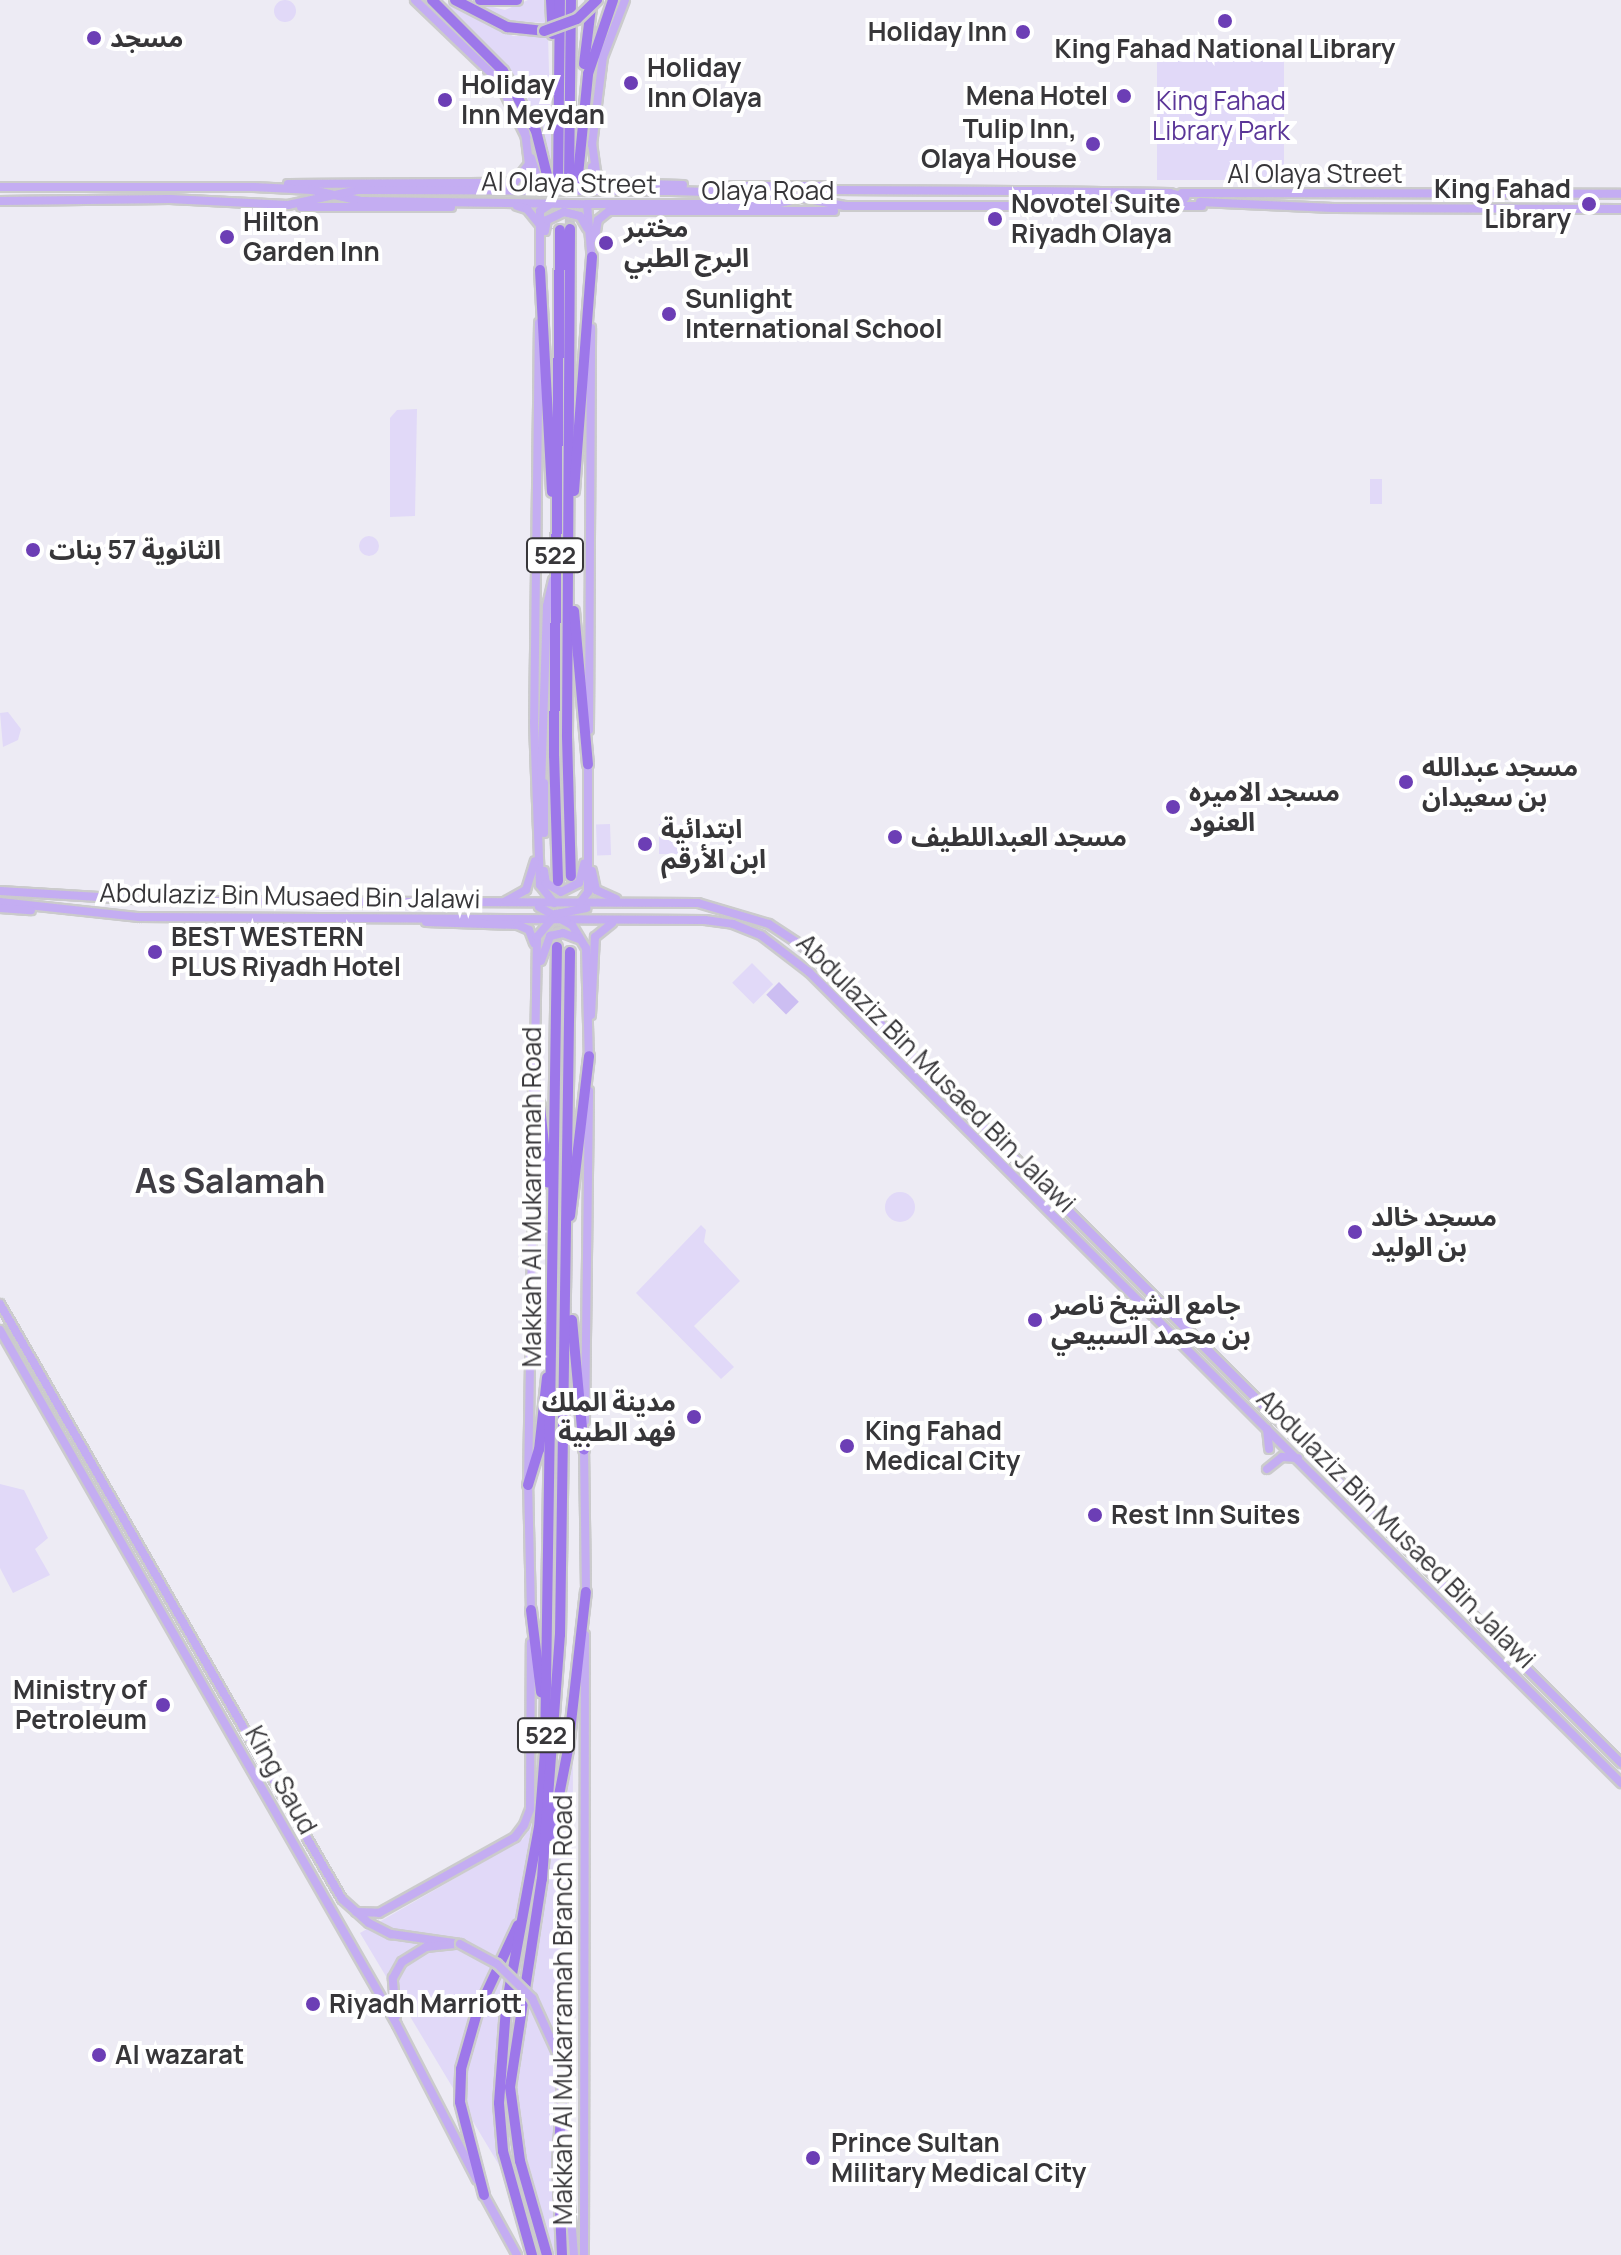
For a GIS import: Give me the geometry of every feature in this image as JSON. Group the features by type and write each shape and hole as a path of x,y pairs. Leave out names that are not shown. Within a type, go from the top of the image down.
{"highway":[{"path":"432,0 503,71 563,186"},
{"path":"455,0 507,27 544,31 577,19 594,0"},
{"path":"480,0 517,0"},
{"path":"551,0 563,186"},
{"path":"559,105 560,0"},
{"path":"563,186 571,0"},
{"path":"581,126 594,0"},
{"path":"563,186 581,126 593,50 613,0"},
{"path":"565,298 565,229 565,298"},
{"path":"588,764 568,545 592,257"},
{"path":"540,270 556,517"},
{"name":"522","path":"558,881 555,569 565,298"},
{"name":"522","path":"565,298 571,876"},
{"name":"Makkah Al Mukarramah Road","path":"532,2255 503,2151 499,2103 506,2007 525,1912 545,1752 554,1339 557,947"},
{"name":"Makkah Al Mukarramah Road","path":"547,2255 520,2161 510,2087 542,1879 560,1635 570,952"},
{"path":"568,1238 589,1056"},
{"path":"532,1083 553,1207"},
{"path":"567,1303 584,1449"},
{"path":"528,1485 539,1450 554,1339"},
{"path":"533,1928 568,1749 586,1592"},
{"path":"531,1610 545,1752"},
{"path":"484,2195 460,2102 461,2069 477,2013 525,1912"},
{"path":"562,2098 558,2164 562,2255"}],"main road":[{"path":"415,0 474,53 498,80 525,132 563,186 592,183 592,143 603,57 625,0"},
{"path":"254,187 514,183 529,164 525,132"},
{"path":"592,143 596,173 613,185 830,186 875,192"},
{"name":"Al Olaya Street","path":"0,201 170,199 288,205 358,190 563,186 717,191 801,198 818,205 1621,209"},
{"name":"Al Olaya Street","path":"0,187 254,187 361,201 587,204 776,204 831,190 1621,194"},
{"path":"1170,193 1185,197 1180,205"},
{"name":"Al Olaya Street","path":"1201,194 1202,206"},
{"name":"Makkah Al Mukarramah Branch Road","path":"554,203 540,211 534,611 540,885 586,948 589,1056 584,1449 584,2255"},
{"name":"Makkah Al Mukarramah Branch Road","path":"356,1912 379,1913 515,1837 530,1809 528,1485 532,1083 537,937 561,911 588,892 592,257 587,204"},
{"path":"288,205 521,207 535,216 542,232"},
{"name":"Olaya Road","path":"592,257 598,220 609,211 853,211 883,206"},
{"path":"540,270 547,220 554,213 575,213 585,221 592,257"},
{"path":"555,569 547,606 544,766 546,883 561,892 575,888 586,852"},
{"path":"538,807 544,766"},
{"path":"494,904 515,899 529,885 539,824"},
{"path":"586,852 596,890 610,898 647,903"},
{"name":"Abdulaziz Bin Musaed Bin Jalawi","path":"0,889 165,901 530,904 599,919 733,924 780,947 1298,1458 1621,1783"},
{"name":"Abdulaziz Bin Musaed Bin Jalawi","path":"0,902 83,912 416,918 514,918 561,911"},
{"path":"561,911 647,903"},
{"name":"Abdulaziz Bin Musaed Bin Jalawi","path":"647,903 698,903 732,909 769,924 804,947 1621,1763"},
{"path":"0,908 83,912"},
{"path":"416,918 431,924 529,930 535,1004"},
{"path":"588,1027 595,1002 595,937 602,926 620,920"},
{"path":"535,1004 543,946 550,936 571,934 582,947 588,1027"},
{"name":"King Saud","path":"0,1304 334,1887 356,1912 391,1934 460,1944"},
{"name":"King Saud","path":"0,1330 399,2028 517,2255"},
{"path":"1267,1428 1269,1449"},
{"path":"1267,1469 1282,1457 1298,1458"},
{"path":"1539,1701 1552,1708 1556,1702 1551,1692"},
{"path":"1584,1747 1578,1736 1581,1731 1595,1736"},
{"path":"399,2028 393,1978 402,1962 426,1947 460,1944 497,1964 532,1998 558,2055 574,2255"}],"green space":[{"path":"285,0 296,11 285,22 274,11"},
{"path":"440,0 513,36 548,35 552,181 550,156 526,94 497,55"},
{"path":"465,0 505,10 528,0 548,0 548,23 499,20"},
{"name":"King Fahad Library Park","path":"1157,52 1284,52 1284,180 1157,180"},
{"path":"417,409 415,516 390,517 390,418 397,410"},
{"path":"1370,479 1382,479 1382,504 1370,504"},
{"path":"369,536 376,539 379,546 376,553 369,556 362,553 359,546 362,539"},
{"path":"8,712 21,729 18,740 3,747 0,713"},
{"path":"596,824 610,824 611,855 597,855"},
{"path":"659,824 679,824 679,854 659,854"},
{"path":"752,963 773,984 753,1004 732,983"},
{"path":"900,1192 911,1196 915,1207 911,1218 900,1222 889,1218 885,1207 889,1196"},
{"path":"701,1225 706,1230 704,1242 740,1281 694,1326 734,1367 721,1379 636,1293"},
{"path":"0,1484 24,1490 48,1538 35,1549 50,1575 13,1593 0,1568"},
{"path":"573,1750 572,2102 552,2105 558,2255 553,2255 360,1933 523,1839"}],"shaded area":[{"path":"779,982 799,1002 786,1015 766,995"}],"tunnel":[{"path":"549,183 554,229"},
{"path":"569,184 570,229"},
{"path":"557,947 558,883"}],"place":[{"name":"King Fahad National Library","path":"1225,21"},
{"name":"Holiday Inn","path":"1023,32"},
{"name":"مسجد","path":"94,38"},
{"name":"Holiday Inn Olaya","path":"631,83"},
{"name":"Mena Hotel","path":"1124,96"},
{"name":"Holiday Inn Meydan","path":"445,100"},
{"name":"Tulip Inn, Olaya House","path":"1093,144"},
{"name":"King Fahad Library","path":"1589,204"},
{"name":"Novotel Suite Riyadh Olaya","path":"995,219"},
{"name":"Hilton Garden Inn","path":"227,237"},
{"name":"مختبر البرج الطبي","path":"606,243"},
{"name":"Sunlight International School","path":"669,314"},
{"name":"الثانوية 57 بنات","path":"33,550"},
{"name":"مسجد عبدالله بن سعيدان","path":"1406,782"},
{"name":"مسجد الاميره العنود","path":"1173,807"},
{"name":"مسجد العبداللطيف","path":"895,837"},
{"name":"ابتدائية ابن الأرقم","path":"645,844"},
{"name":"BEST WESTERN PLUS Riyadh Hotel","path":"155,952"},
{"name":"مسجد خالد بن الوليد","path":"1355,1232"},
{"name":"جامع الشيخ ناصر بن محمد السبيعي","path":"1035,1320"},
{"name":"مدينة الملك فهد الطبية","path":"694,1417"},
{"name":"King Fahad Medical City","path":"847,1446"},
{"name":"Rest Inn Suites","path":"1095,1515"},
{"name":"Ministry of Petroleum","path":"163,1705"},
{"name":"Riyadh Marriott","path":"313,2004"},
{"name":"Al wazarat","path":"99,2055"},
{"name":"Prince Sultan Military Medical City","path":"813,2158"}],"district":[{"name":"As Salamah","path":"230,1181"}]}
